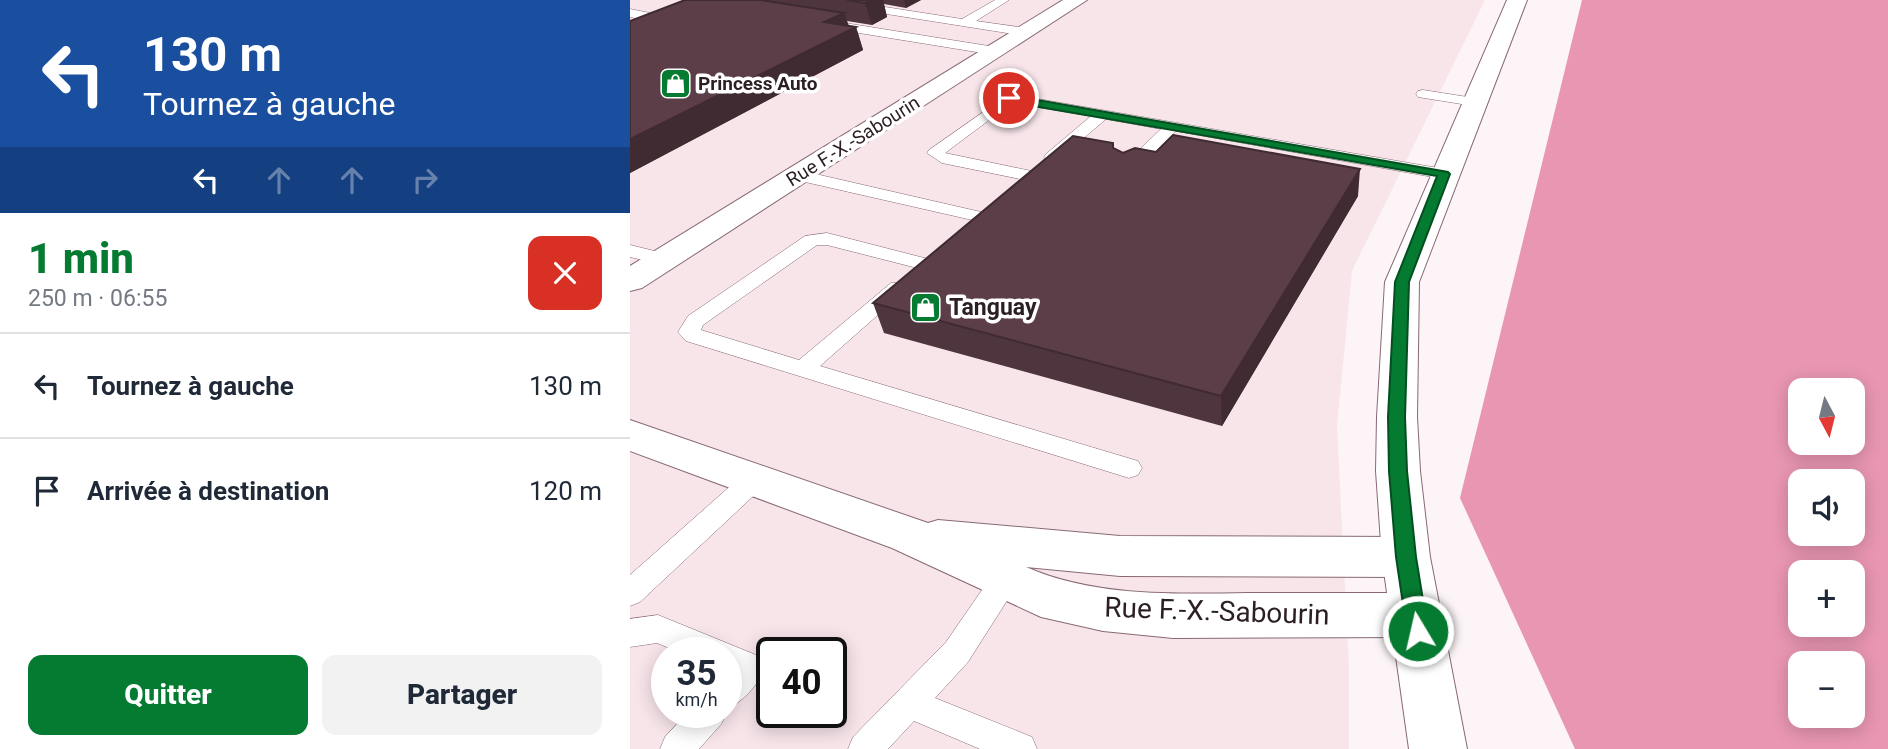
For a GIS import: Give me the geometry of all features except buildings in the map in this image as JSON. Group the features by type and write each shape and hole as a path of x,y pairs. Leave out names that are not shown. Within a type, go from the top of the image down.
{"street":[{"name":"Rue F.-X.-Sabourin","path":"630,281 1077,0"},
{"path":"1438,749 1406,557 1397,442 1402,282 1517,0"},
{"name":"Rue F.-X.-Sabourin","path":"630,435 908,536 1014,564 1098,555 1195,558 1406,557"},
{"name":"Rue F.-X.-Sabourin","path":"1014,564 1067,603 1141,614 1415,615"}],"lane":[{"path":"817,0 1026,32"},
{"path":"963,23 1003,0"},
{"path":"913,15 932,5"},
{"path":"630,13 666,20"},
{"path":"642,29 680,14"},
{"path":"810,21 995,51"},
{"path":"1423,94 1474,103"},
{"path":"1030,176 942,158 935,153 1009,98 1444,174"},
{"path":"1010,192 1103,114"},
{"path":"1126,172 1173,126"},
{"path":"798,175 986,213 962,232"},
{"path":"802,370 930,260 827,239 812,240 688,328 694,337 802,370 1129,468"},
{"path":"630,251 664,259"},
{"path":"630,593 754,480"},
{"path":"865,749 957,652 1014,564"},
{"path":"630,633 658,629 678,637"},
{"path":"742,664 750,667 742,676"},
{"path":"908,703 1020,749"},
{"path":"677,749 696,728"}],"shaded area":[{"path":"630,0 1485,0 1352,271 1337,426 1349,669 1349,749 630,749"},
{"path":"1582,0 1888,0 1888,749 1575,749 1460,498"}],"place":[{"name":"Princess Auto","path":"675,83"},
{"name":"Tanguay","path":"926,307"}],"route":[{"path":"1009,98 1444,174 1402,282 1397,417 1398,471 1406,557 1418,631"}]}
